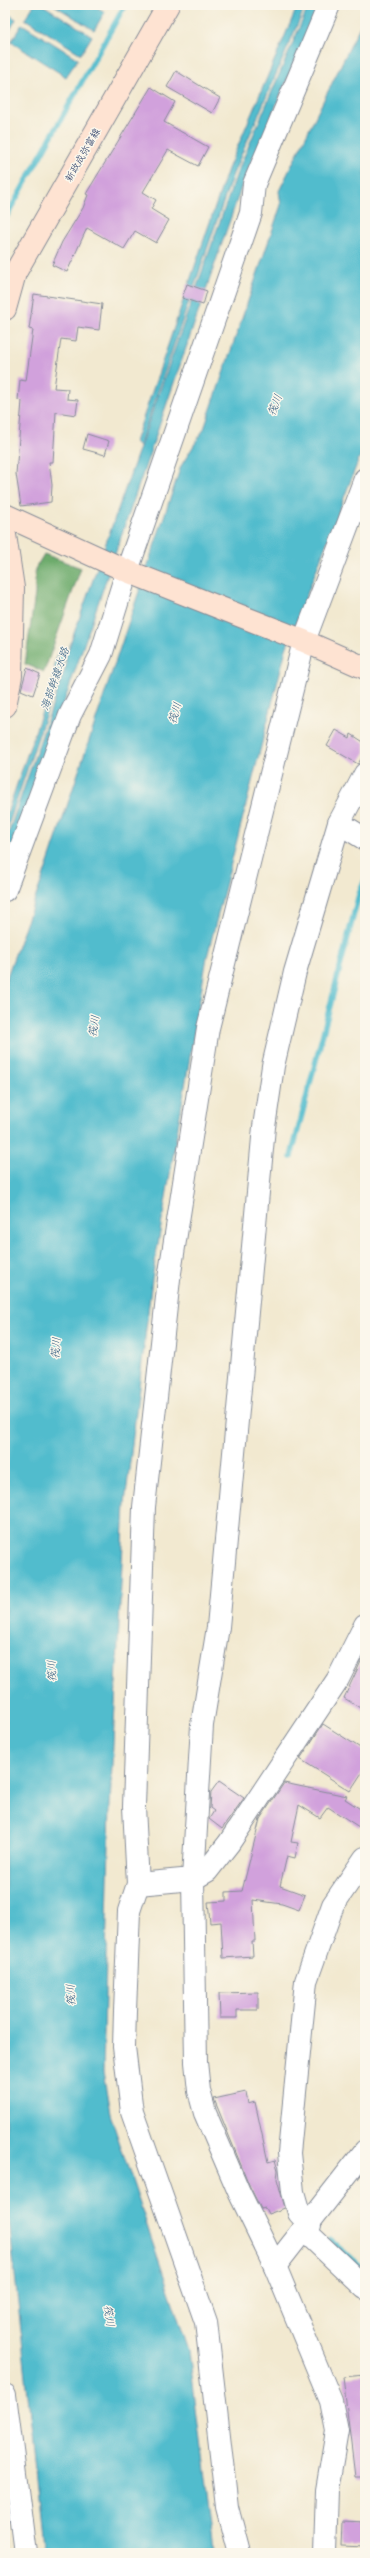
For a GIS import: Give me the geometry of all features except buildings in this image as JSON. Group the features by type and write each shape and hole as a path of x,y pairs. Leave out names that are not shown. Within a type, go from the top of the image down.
{"street":[{"name":"新政成弥富線","path":"5,309 15,273 168,5"},
{"path":"5,890 70,715 101,655 122,569 251,213 254,184 329,5"},
{"path":"239,2553 227,2507 206,2322 132,2112 124,2047 129,1912 138,1884 134,1807 144,1507 169,1279 208,1028 304,641 365,479"},
{"path":"5,515 122,569 304,641 365,668"},
{"path":"5,535 13,588 11,676 5,706"},
{"path":"325,2553 327,2490 337,2431 331,2401 276,2266 239,2192 205,2113 199,2091 196,2062 193,1879 202,1725 218,1626 264,1127 273,1066 295,972 340,823 365,774"},
{"path":"340,823 365,839"},
{"path":"138,1884 193,1879 207,1871 229,1843 338,1679 365,1625"},
{"path":"365,1858 334,1905 306,1981 289,2153 293,2192 299,2213 307,2228 365,2288"},
{"path":"276,2266 307,2228 365,2151"},
{"path":"5,2395 25,2553"}],"green space":[{"path":"44,554 81,568 44,672 25,664 35,594 35,569"}],"water":[{"path":"34,5 43,5 92,36 81,54 25,19"},
{"path":"54,5 93,5 105,12 94,30"},
{"path":"298,5 306,5 233,174 139,446 135,442 228,169"},
{"path":"309,5 319,5 242,185 5,874 5,843 66,666 66,656 237,173"},
{"path":"5,12 16,19 5,39"},
{"name":"筏川","path":"365,16 365,443 286,649 207,957 152,1279 125,1503 110,1805 103,2072 110,2114 189,2351 214,2553 45,2553 5,2182 5,982 48,863 181,466 204,429 281,205 279,191"},
{"path":"22,24 78,59 66,77 11,42"},
{"name":"海部幹線水路","path":"58,654 65,657 5,835 5,819 56,671 54,665"}],"waterway":[{"path":"5,219 125,5"},
{"path":"291,1157 359,894 365,880"},
{"path":"330,2240 365,2271"}]}
